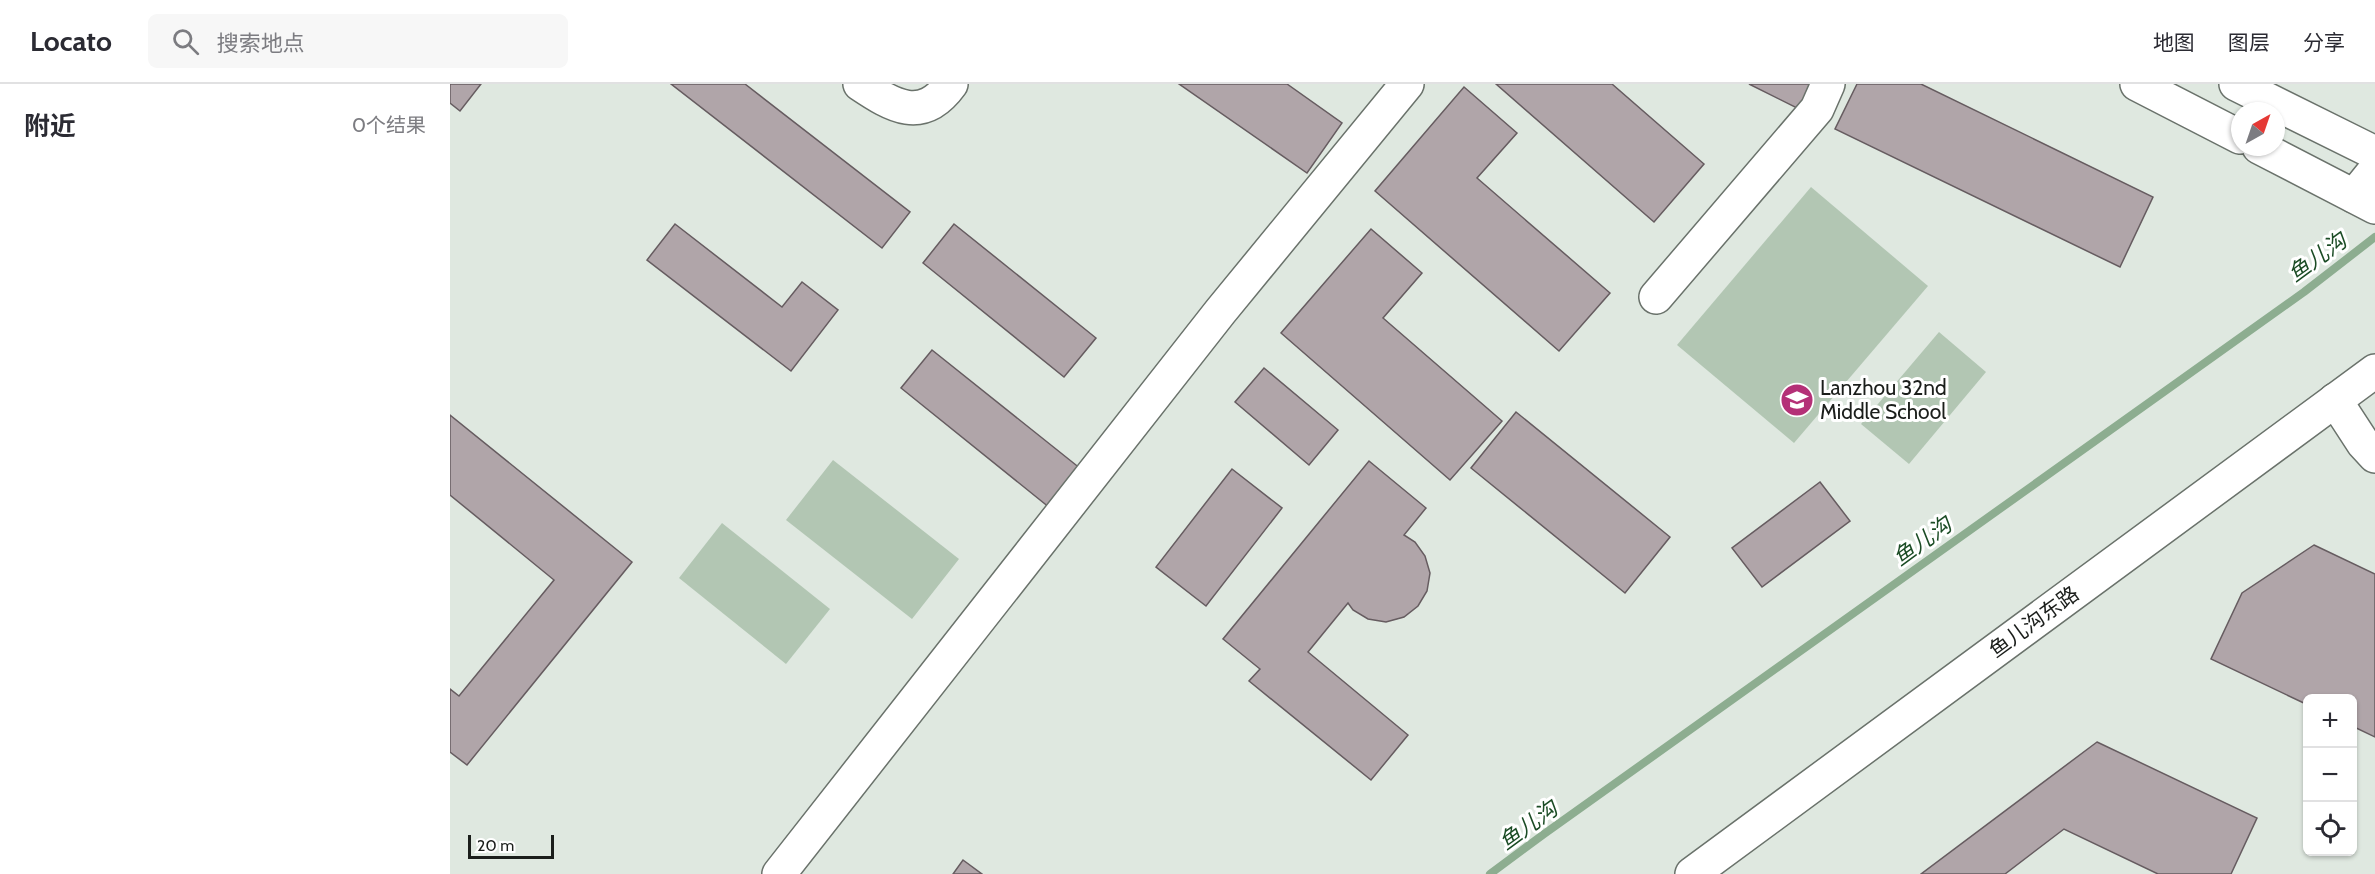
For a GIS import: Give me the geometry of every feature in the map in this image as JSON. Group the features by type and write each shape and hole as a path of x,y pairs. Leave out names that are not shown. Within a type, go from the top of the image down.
{"street":[{"path":"860,84 883,100 897,106 912,108 940,99 951,84"},
{"path":"779,874 1220,312 1407,84"},
{"path":"1656,297 1817,109 1828,84"},
{"path":"2137,84 2231,132"},
{"path":"2236,84 2375,153"},
{"path":"2276,156 2364,201 2375,170"},
{"name":"鱼儿沟东路","path":"1692,874 2375,370"},
{"path":"2335,400 2363,443 2375,456"}],"green space":[{"path":"1811,187 1928,286 1794,443 1677,345"},
{"path":"1939,332 1986,372 1909,464 1861,424"},
{"path":"833,460 959,559 912,619 786,520"},
{"path":"722,523 830,609 786,664 679,578"}],"building":[{"path":"450,84 481,84 460,111 450,103"},
{"path":"671,84 745,84 910,212 882,248"},
{"path":"1179,84 1287,84 1342,123 1307,173"},
{"path":"1496,84 1612,84 1704,164 1654,222"},
{"path":"1749,84 1819,84 1805,112"},
{"path":"1857,84 1921,84 2153,197 2120,267 1835,129"},
{"path":"1464,87 1517,133 1477,178 1610,293 1559,351 1375,191"},
{"path":"675,224 782,307 802,282 838,310 791,371 647,260"},
{"path":"954,224 1096,338 1064,377 923,263"},
{"path":"1371,229 1422,273 1383,318 1502,421 1450,480 1281,333"},
{"path":"932,350 1081,469 1050,508 901,388"},
{"path":"1264,368 1338,430 1309,465 1235,402"},
{"path":"1516,412 1670,537 1625,593 1471,468"},
{"path":"450,415 632,562 467,765 450,752 450,689 459,696 554,580 450,495"},
{"path":"1369,461 1426,508 1404,535 1415,542 1425,556 1430,573 1427,591 1418,606 1404,617 1386,622 1368,619 1353,610 1348,603 1308,652 1408,735 1371,780 1249,681 1260,669 1223,639"},
{"path":"1232,469 1282,508 1206,606 1156,567"},
{"path":"1820,482 1850,521 1762,587 1732,548"},
{"path":"2314,545 2375,574 2375,737 2357,728 2357,694 2303,694 2303,703 2211,659 2242,593"},
{"path":"2097,742 2257,818 2231,874 2158,874 2064,829 2005,874 1921,874"},
{"path":"963,860 982,874 953,874"}],"waterway":[{"name":"鱼儿沟","path":"1490,874 2304,292 2375,237"}],"place":[{"name":"Lanzhou 32nd Middle School","path":"1797,400"}]}
